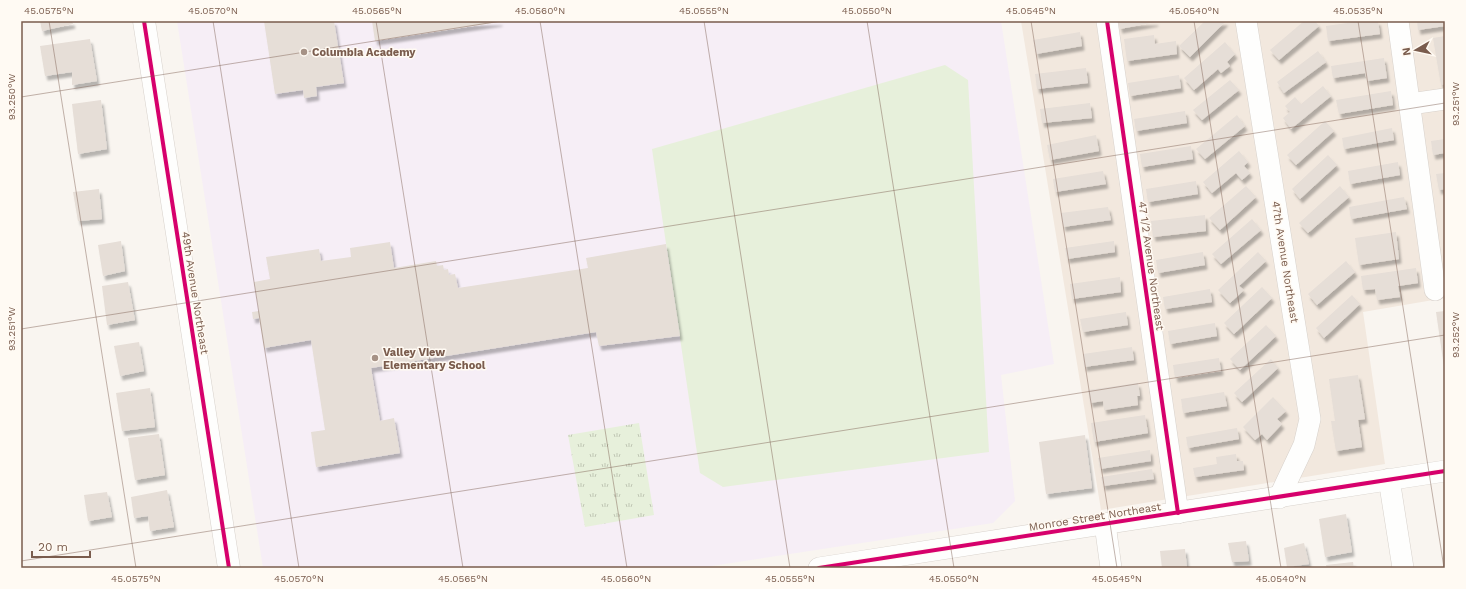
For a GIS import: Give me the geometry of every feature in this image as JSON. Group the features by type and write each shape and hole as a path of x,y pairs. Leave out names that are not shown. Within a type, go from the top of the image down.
{"street":[{"name":"49th Avenue Northeast","path":"144,21 229,568"},
{"name":"47 1/2 Avenue Northeast","path":"1107,21 1178,513"},
{"name":"47th Avenue Northeast","path":"1246,21 1310,419 1304,445 1279,498"},
{"path":"1398,21 1436,290"},
{"path":"1410,104 1445,99"},
{"name":"Monroe Street Northeast","path":"819,568 1279,498 1445,471"},
{"path":"1389,479 1403,568"},
{"path":"1105,524 1111,568"}],"shaded area":[{"path":"177,21 1001,21 1054,364 1001,375 1015,501 993,523 699,568 263,568"},
{"path":"1021,21 1445,21 1445,298 1363,312 1385,464 1101,510"}],"green space":[{"path":"945,65 968,80 989,452 723,487 700,473 652,149"},
{"path":"639,423 654,515 585,527 568,435"}],"building":[{"path":"40,21 72,21 73,24 42,31"},
{"name":"Columbia Academy","path":"264,21 334,21 344,83 316,87 317,96 304,98 303,90 275,94"},
{"name":"Columbia Academy","path":"372,21 500,21 500,22 375,41"},
{"path":"1118,21 1156,21 1156,22 1120,29"},
{"path":"1205,21 1226,21 1190,57 1179,46"},
{"path":"1304,21 1315,21 1319,26 1279,60 1270,50"},
{"path":"1362,21 1378,21 1380,34 1328,41 1326,26"},
{"path":"1417,21 1445,21 1445,26 1418,30"},
{"path":"1080,32 1082,46 1036,54 1033,40"},
{"path":"1154,35 1155,44 1176,41 1177,54 1127,61 1124,39"},
{"path":"1445,36 1445,84 1441,85 1433,38"},
{"path":"90,39 97,81 72,85 72,72 45,76 40,46"},
{"path":"1225,42 1235,54 1227,62 1230,66 1221,73 1218,69 1194,90 1184,78"},
{"path":"1318,51 1326,62 1284,93 1277,82"},
{"path":"1384,58 1387,78 1367,81 1365,73 1333,78 1331,66"},
{"path":"1086,68 1088,83 1037,89 1035,74"},
{"path":"1179,75 1181,88 1130,96 1128,83"},
{"path":"1230,80 1239,90 1202,120 1193,110"},
{"path":"1323,86 1331,96 1291,129 1283,118 1290,112 1285,106 1295,97 1301,104"},
{"path":"1391,91 1393,105 1339,114 1336,100"},
{"path":"101,100 107,149 78,154 72,104"},
{"path":"1090,103 1092,118 1042,123 1040,109"},
{"path":"1185,111 1187,123 1136,131 1134,119"},
{"path":"1237,115 1245,126 1205,159 1196,149"},
{"path":"1325,121 1334,131 1296,165 1287,155"},
{"path":"1392,128 1394,140 1344,149 1342,138"},
{"path":"1096,135 1099,151 1050,160 1047,145"},
{"path":"1445,139 1445,153 1433,155 1431,141"},
{"path":"1191,146 1193,159 1142,167 1140,154"},
{"path":"1239,151 1248,162 1244,166 1250,173 1242,180 1236,173 1212,193 1203,182"},
{"path":"1328,155 1337,165 1300,199 1292,189"},
{"path":"1398,162 1400,175 1350,184 1348,171"},
{"path":"1103,171 1106,184 1055,192 1053,179"},
{"path":"1445,173 1445,189 1439,190 1436,174"},
{"path":"1196,181 1198,194 1148,202 1146,189"},
{"path":"1246,186 1256,197 1220,230 1209,218"},
{"path":"1340,186 1349,197 1308,233 1299,223"},
{"path":"99,189 102,219 78,221 73,192"},
{"path":"1404,197 1407,209 1351,219 1349,207"},
{"path":"1108,207 1111,220 1063,227 1061,213"},
{"path":"1205,215 1206,231 1153,237 1151,221"},
{"path":"1252,219 1261,230 1221,264 1212,254"},
{"path":"1396,232 1399,259 1359,265 1355,238"},
{"path":"121,241 125,271 103,276 98,245"},
{"path":"1114,241 1115,252 1067,259 1065,248"},
{"name":"Valley View Elementary School","path":"390,242 394,268 436,261 437,266 443,265 444,270 448,269 449,275 455,274 458,288 588,268 586,258 666,244 680,336 599,346 596,332 371,368 380,421 394,418 400,453 316,467 311,432 325,430 311,340 264,348 259,318 253,319 252,312 259,311 254,282 270,279 266,257 319,249 321,261 351,257 350,248"},
{"path":"1203,252 1205,265 1158,273 1156,260"},
{"path":"1258,252 1266,261 1239,286 1244,290 1230,303 1218,290"},
{"path":"1346,261 1355,272 1317,305 1308,294"},
{"path":"1416,268 1418,283 1398,286 1400,297 1377,300 1375,289 1363,290 1361,276"},
{"path":"1120,277 1121,292 1072,299 1070,284"},
{"path":"128,282 135,320 107,325 102,286"},
{"path":"1262,287 1272,298 1234,334 1224,323"},
{"path":"1210,289 1212,302 1165,309 1163,297"},
{"path":"1352,295 1360,304 1324,338 1316,328"},
{"path":"1445,311 1445,367 1444,367 1436,312"},
{"path":"1126,312 1128,325 1083,332 1080,319"},
{"path":"1215,323 1217,336 1170,344 1168,331"},
{"path":"1266,325 1276,336 1240,370 1230,359"},
{"path":"139,342 144,371 120,376 114,346"},
{"path":"1132,347 1134,360 1084,367 1083,354"},
{"path":"1219,358 1221,371 1175,378 1173,365"},
{"path":"1271,359 1278,368 1242,402 1234,393"},
{"path":"1358,375 1365,419 1358,420 1362,447 1336,451 1331,421 1335,421 1329,379"},
{"path":"1138,383 1140,396 1137,396 1138,405 1104,410 1103,401 1090,403 1088,390"},
{"path":"150,388 155,427 122,431 116,393"},
{"path":"1224,392 1227,406 1183,413 1181,399"},
{"path":"1273,397 1286,411 1277,419 1282,424 1267,440 1262,434 1255,440 1243,427"},
{"path":"1145,415 1148,433 1094,442 1091,423"},
{"path":"1237,428 1239,439 1188,448 1186,437"},
{"path":"159,434 165,475 135,480 128,438"},
{"path":"1085,435 1092,488 1046,494 1039,442"},
{"path":"1150,450 1151,461 1100,469 1098,458"},
{"path":"1236,454 1237,461 1243,461 1244,470 1195,477 1193,468 1217,464 1216,457"},
{"path":"1152,469 1154,479 1103,486 1101,477"},
{"path":"167,490 174,527 150,531 148,516 134,518 131,497"},
{"path":"107,492 112,517 88,521 84,495"},
{"path":"1346,514 1352,552 1325,557 1319,519"},
{"path":"1246,541 1249,561 1232,562 1228,543"},
{"path":"1304,543 1309,564 1287,567 1284,548"},
{"path":"1185,549 1187,568 1162,568 1160,551"},
{"path":"1353,562 1354,568 1327,568 1326,565"}],"cycle path":[{"path":"144,21 229,568"},
{"path":"1107,21 1178,513"},
{"path":"819,568 1445,471"}],"place":[{"name":"Columbia Academy","path":"304,52"},
{"name":"Valley View Elementary School","path":"375,358"}]}
